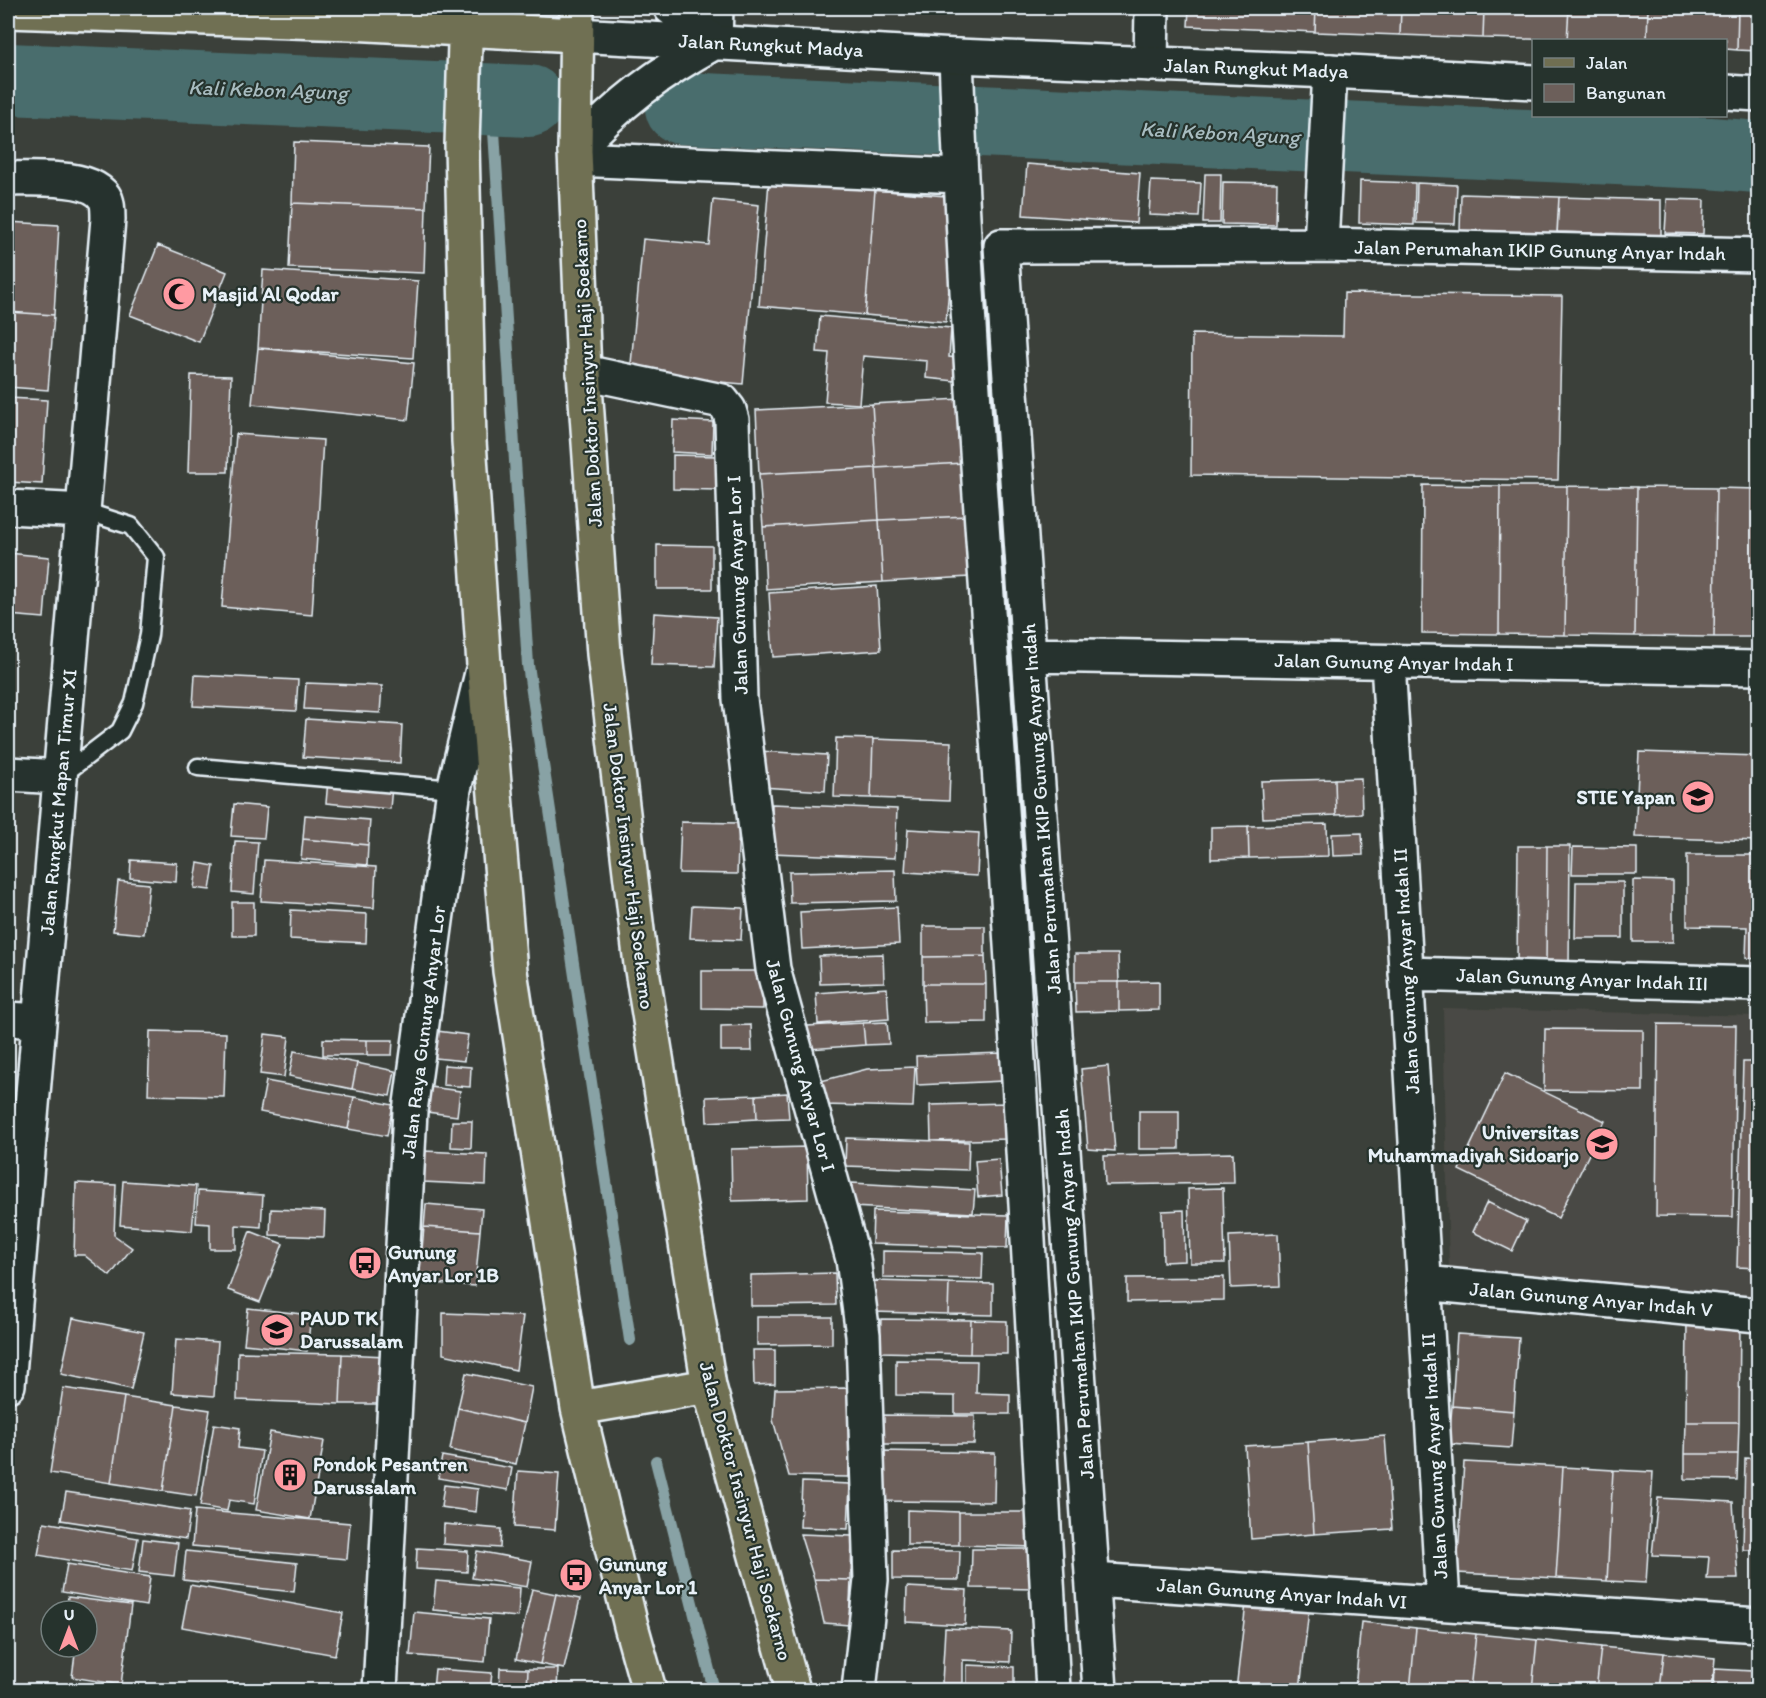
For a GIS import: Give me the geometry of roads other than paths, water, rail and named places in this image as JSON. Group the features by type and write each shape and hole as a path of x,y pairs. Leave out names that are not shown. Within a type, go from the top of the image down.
{"main road":[{"name":"Jalan Rungkut Madya","path":"8,11 362,15 577,21"},
{"path":"465,18 462,145 469,441 484,665 510,971 578,1408 631,1626 649,1690"},
{"name":"Jalan Doktor Insinyur Haji Soekarno","path":"577,21 575,149 584,372 603,654 640,952 710,1386 793,1690"},
{"path":"578,1408 710,1386"}],"street":[{"path":"671,8 715,42"},
{"path":"715,42 716,8"},
{"path":"1151,64 1152,8"},
{"name":"Jalan Rungkut Madya","path":"577,21 715,42 956,56 1151,64 1329,84 1532,82"},
{"path":"575,149 604,119 638,90 674,64 715,42"},
{"path":"956,56 960,171 979,499 1016,1020 1053,1690"},
{"path":"1321,245 1329,84"},
{"path":"1727,92 1758,94"},
{"path":"575,149 960,171"},
{"name":"Jalan Rungkut Mapan Timur XI","path":"8,178 73,181 95,188 106,200 108,219 60,777 23,1020 8,1385"},
{"name":"Jalan Perumahan IKIP Gunung Anyar Indah","path":"1100,1690 1001,246 1321,245 1758,255"},
{"name":"Jalan Gunung Anyar Lor I","path":"584,372 722,401 729,410 732,420 740,699 773,969 854,1259 863,1335 872,1580 859,1690"},
{"path":"8,507 84,511"},
{"name":"Jalan Gunung Anyar Indah I","path":"1030,655 1758,668"},
{"name":"Jalan Gunung Anyar Indah II","path":"1388,662 1443,1603"},
{"name":"Jalan Raya Gunung Anyar Lor","path":"380,1690 410,1111 454,789 484,665"},
{"path":"8,774 60,777"},
{"name":"Jalan Gunung Anyar Indah III","path":"1406,974 1758,984"},
{"name":"Jalan Gunung Anyar Indah V","path":"1424,1283 1758,1314"},
{"name":"Jalan Gunung Anyar Indah VI","path":"1093,1580 1758,1624"}],"lane":[{"path":"60,777 120,731 134,703 149,635 156,556 131,526 84,511"},
{"path":"198,768 454,789"}],"waterway":[{"name":"Kali Kebon Agung","path":"8,79 529,101"},
{"path":"492,100 528,665 630,1340"},
{"name":"Kali Kebon Agung","path":"681,108 1758,157"},
{"path":"656,1461 714,1690"}],"place":[{"name":"Masjid Al Qodar","path":"179,294"},
{"name":"STIE Yapan","path":"1698,797"},
{"name":"Universitas Muhammadiyah Sidoarjo","path":"1602,1144"},
{"name":"Gunung Anyar Lor 1B","path":"365,1263"},
{"name":"PAUD TK Darussalam","path":"277,1330"},
{"name":"Pondok Pesantren Darussalam","path":"290,1475"},
{"name":"Gunung Anyar Lor 1","path":"576,1575"}]}
